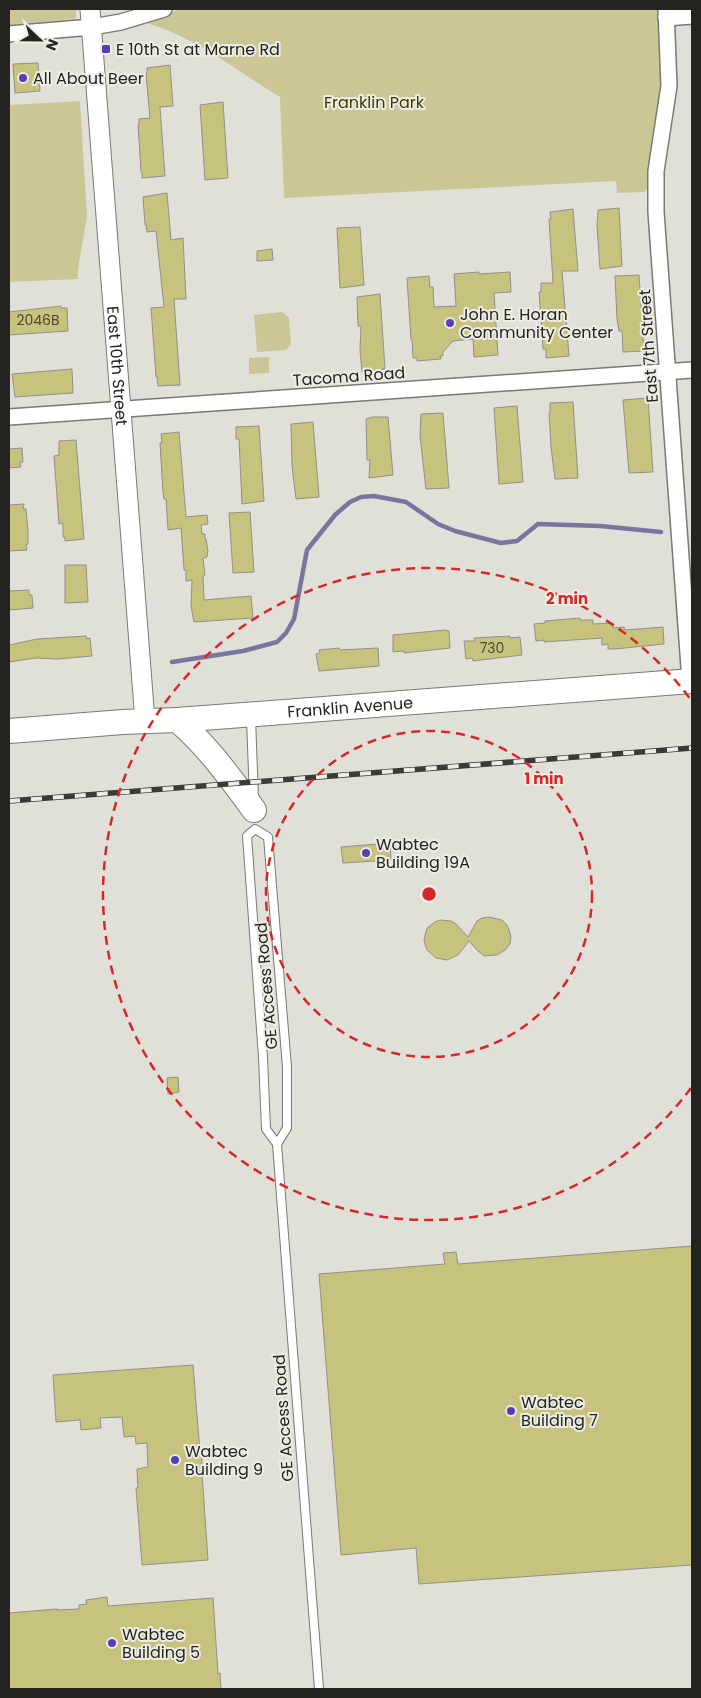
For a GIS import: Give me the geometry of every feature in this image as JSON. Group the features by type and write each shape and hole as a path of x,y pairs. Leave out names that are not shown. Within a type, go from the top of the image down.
{"main road":[{"name":"Franklin Avenue","path":"9,731 691,681"},
{"path":"177,720 205,747 255,819"}],"street":[{"path":"9,34 91,18 121,22 164,9"},
{"path":"666,14 692,16"},
{"name":"East 7th Street","path":"666,14 669,86 655,188 691,681"},
{"name":"East 10th Street","path":"91,18 145,722"},
{"name":"Tacoma Road","path":"9,417 692,370"}],"lane":[{"name":"GE Access Road","path":"250,714 255,819 247,836 266,1129 277,1144 319,1689"},
{"name":"GE Access Road","path":"255,819 268,837 287,1067 287,1128 277,1144"}],"green space":[{"path":"9,9 76,9 76,17 74,19 9,25"},
{"name":"Franklin Park","path":"180,9 658,9 661,57 660,90 652,139 648,188 644,192 617,193 616,181 284,198 280,97 199,46 165,29 147,23"},
{"path":"80,101 87,216 78,279 9,282 9,105"},
{"path":"282,312 289,318 291,344 286,350 257,352 254,315"},
{"path":"269,357 269,373 249,374 249,358"}],"building":[{"path":"38,63 40,91 15,93 13,64"},
{"path":"170,65 173,106 160,107 165,176 142,178 138,125 139,119 150,118 147,68"},
{"path":"223,102 228,178 205,180 200,105"},
{"path":"167,193 171,240 183,238 186,299 174,299 180,385 158,386 151,308 164,307 156,231 147,232 143,197"},
{"path":"619,208 622,266 600,269 597,225 598,210"},
{"path":"573,209 578,271 562,271 569,356 546,358 546,349 543,349 539,292 541,292 541,283 553,283 550,212"},
{"path":"360,227 364,285 340,288 337,228"},
{"path":"272,249 273,260 257,261 257,251"},
{"path":"479,272 479,274 510,272 511,292 494,293 498,355 474,357 473,339 453,341 443,352 443,356 440,356 441,359 417,361 417,358 413,358 407,278 429,276 430,287 433,287 434,307 456,306 454,274"},
{"path":"639,275 644,351 623,352 622,331 619,331 617,319 615,276"},
{"path":"380,294 385,369 362,372 360,350 361,326 358,326 357,297"},
{"path":"61,306 61,308 67,308 68,331 9,335 9,312"},
{"path":"72,369 73,393 15,397 12,374"},
{"path":"648,398 653,472 629,473 623,400"},
{"path":"573,402 578,478 555,479 551,447 550,403"},
{"path":"517,406 523,482 499,484 494,408"},
{"path":"443,413 449,488 426,489 420,436 421,414"},
{"path":"388,417 393,475 369,478 370,460 367,460 366,419"},
{"path":"313,422 319,497 296,499 292,466 291,424"},
{"path":"259,426 264,501 242,504 239,439 236,439 236,427"},
{"path":"179,432 186,517 207,515 208,524 201,525 202,534 205,534 208,551 207,557 203,558 205,575 203,576 204,600 251,596 253,618 194,622 191,606 192,580 186,581 181,528 168,530 166,499 164,499 163,493 161,434"},
{"path":"76,440 84,539 65,541 65,537 63,537 63,523 59,524 54,456 59,455 59,441"},
{"path":"22,448 23,462 20,462 21,467 9,468 9,449"},
{"path":"24,504 23,509 26,509 28,531 27,550 9,551 9,505"},
{"path":"250,512 254,572 233,573 229,513"},
{"path":"65,565 86,565 88,602 65,603"},
{"path":"29,590 29,595 32,595 33,608 9,610 9,591"},
{"path":"580,618 580,620 593,620 593,624 613,623 613,628 624,627 625,630 663,627 664,644 608,649 608,644 602,645 602,638 536,641 534,624 545,623 545,621"},
{"path":"449,631 450,648 404,653 404,651 393,652 393,635"},
{"path":"86,636 87,639 90,638 92,656 58,659 36,658 9,662 9,645 37,639"},
{"path":"510,636 510,638 520,637 522,655 473,661 472,658 466,659 464,641 475,641 474,638"},
{"path":"339,648 340,650 378,648 379,666 319,671 316,654 320,653 319,650"},
{"name":"Wabtec Building 19A","path":"390,843 391,860 343,863 341,847"},
{"path":"489,917 502,920 507,925 511,936 510,944 497,955 484,956 469,941 458,955 447,960 436,958 427,950 424,941 427,928 435,922 440,920 451,921 468,937 477,921"},
{"path":"178,1077 179,1092 168,1094 167,1078"},
{"name":"Wabtec Building 7","path":"692,1246 692,1565 419,1584 416,1548 341,1555 319,1274 445,1264 443,1253 456,1252 458,1264"},
{"name":"Wabtec Building 9","path":"193,1365 200,1452 202,1452 208,1560 142,1565 136,1488 138,1488 137,1469 148,1467 147,1443 136,1444 135,1436 124,1437 122,1417 100,1418 101,1428 81,1430 80,1420 56,1422 53,1375"},
{"name":"Wabtec Building 5","path":"107,1597 108,1606 213,1598 218,1674 220,1673 221,1689 9,1689 9,1613 79,1609 79,1605 87,1604 86,1600"}],"waterway":[{"path":"172,662 243,651 277,642 286,633 294,619 307,550 335,515 350,502 361,497 374,496 406,502 438,524 455,531 501,543 517,541 538,524 600,526 661,532"}],"railway":[{"path":"9,801 692,748"}],"place":[{"name":"E 10th St at Marne Rd","path":"106,49"},
{"name":"All About Beer","path":"23,78"},
{"name":"John E. Horan Community Center","path":"450,323"},
{"name":"Wabtec Building 19A","path":"366,853"},
{"name":"Wabtec Building 7","path":"511,1411"},
{"name":"Wabtec Building 9","path":"175,1460"},
{"name":"Wabtec Building 5","path":"112,1643"}]}
